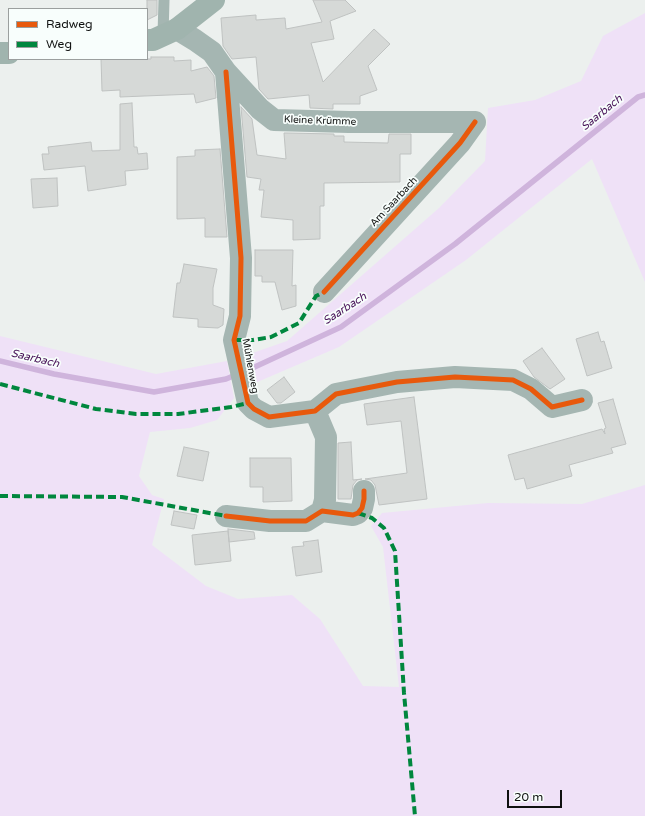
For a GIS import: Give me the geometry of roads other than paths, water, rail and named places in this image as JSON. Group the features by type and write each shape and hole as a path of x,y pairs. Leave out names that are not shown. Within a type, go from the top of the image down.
{"main road":[{"path":"162,35 214,0"}],"street":[{"name":"Kleine Krümme","path":"162,35 195,40 212,52 226,72 260,109 274,120 349,122 475,122"},
{"name":"Mühlenweg","path":"226,72 241,258 240,316 234,340 248,403 254,409 269,418 314,411 336,394 398,382 455,377 513,380 531,389 552,406 582,400"},
{"name":"Am Saarbach","path":"324,292 460,143 475,122"},
{"path":"314,411 326,437 325,500 322,511"},
{"path":"226,516 270,521 306,521 322,511 353,515 358,513 362,508 364,491"}],"lane":[{"path":"162,35 164,0"}],"waterway":[{"name":"Saarbach","path":"246,371 341,327 455,244 638,97 645,95"},
{"name":"Saarbach","path":"0,361 54,374 154,392 226,379 238,374"}]}
